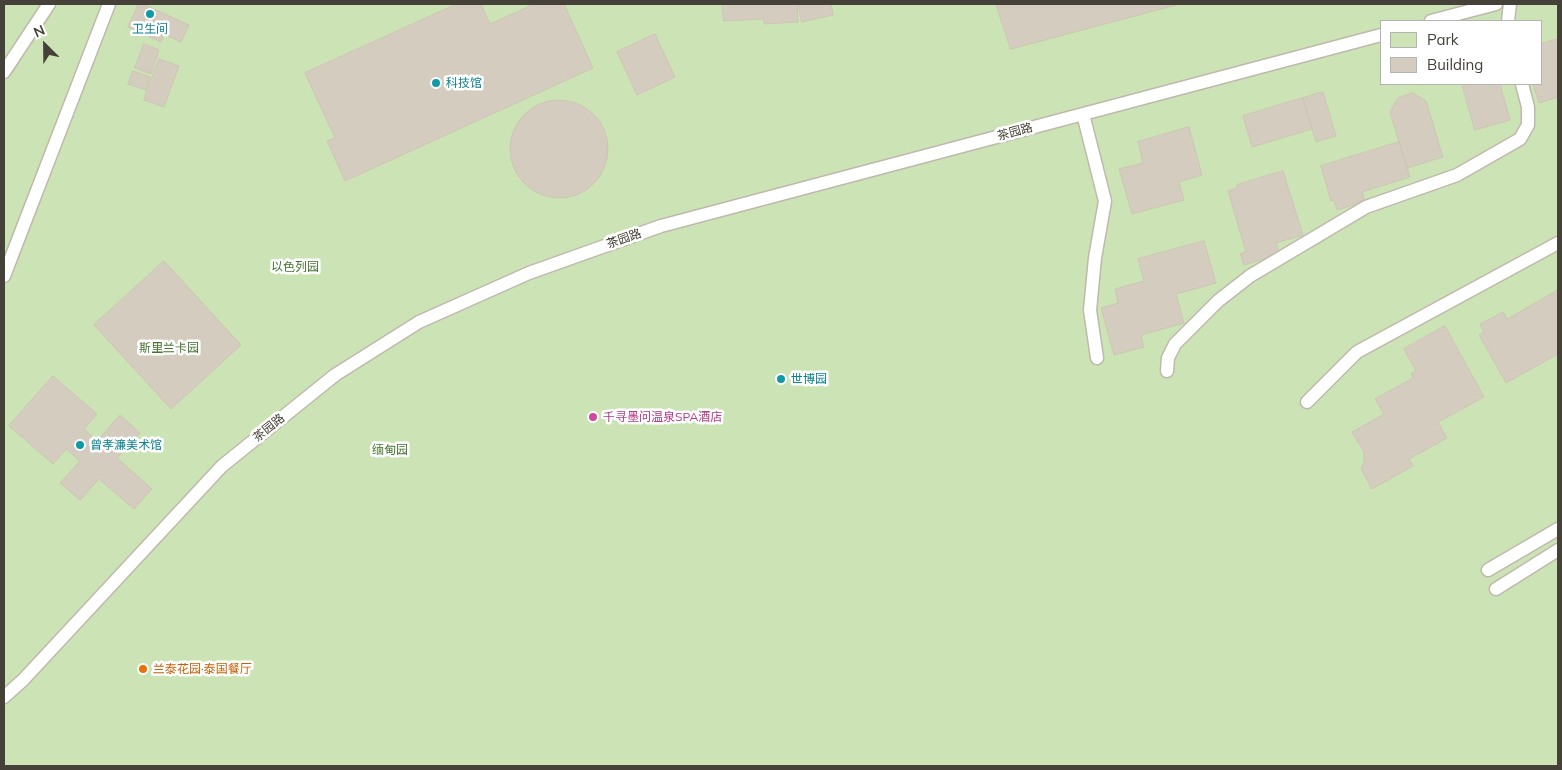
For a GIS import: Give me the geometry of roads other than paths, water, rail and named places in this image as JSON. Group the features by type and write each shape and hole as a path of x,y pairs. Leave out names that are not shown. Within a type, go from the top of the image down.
{"lane":[{"path":"4,72 48,4"},
{"path":"4,276 109,4"},
{"path":"1435,20 1496,4"},
{"path":"1508,20 1510,4"},
{"name":"茶园路","path":"4,697 23,680 222,466 335,375 419,322 529,273 661,226 1380,35"},
{"path":"1167,372 1168,358 1175,344 1218,301 1250,276 1366,207 1457,175 1520,139 1528,125 1528,107 1522,85"},
{"path":"1083,114 1105,201 1095,258 1090,310 1097,358"},
{"path":"1307,402 1357,352 1558,243"},
{"path":"1488,570 1558,528"},
{"path":"1496,589 1558,550"}],"place":[{"name":"卫生间","path":"150,14"},
{"name":"科技馆","path":"436,83"},
{"name":"世博园","path":"781,379"},
{"name":"千寻墨问温泉SPA酒店","path":"593,417"},
{"name":"曾孝濂美术馆","path":"80,445"},
{"name":"兰泰花园·泰国餐厅","path":"143,669"}],"park label":[{"name":"以色列园","path":"295,267"},
{"name":"斯里兰卡园","path":"169,348"},
{"name":"缅甸园","path":"390,450"}]}
